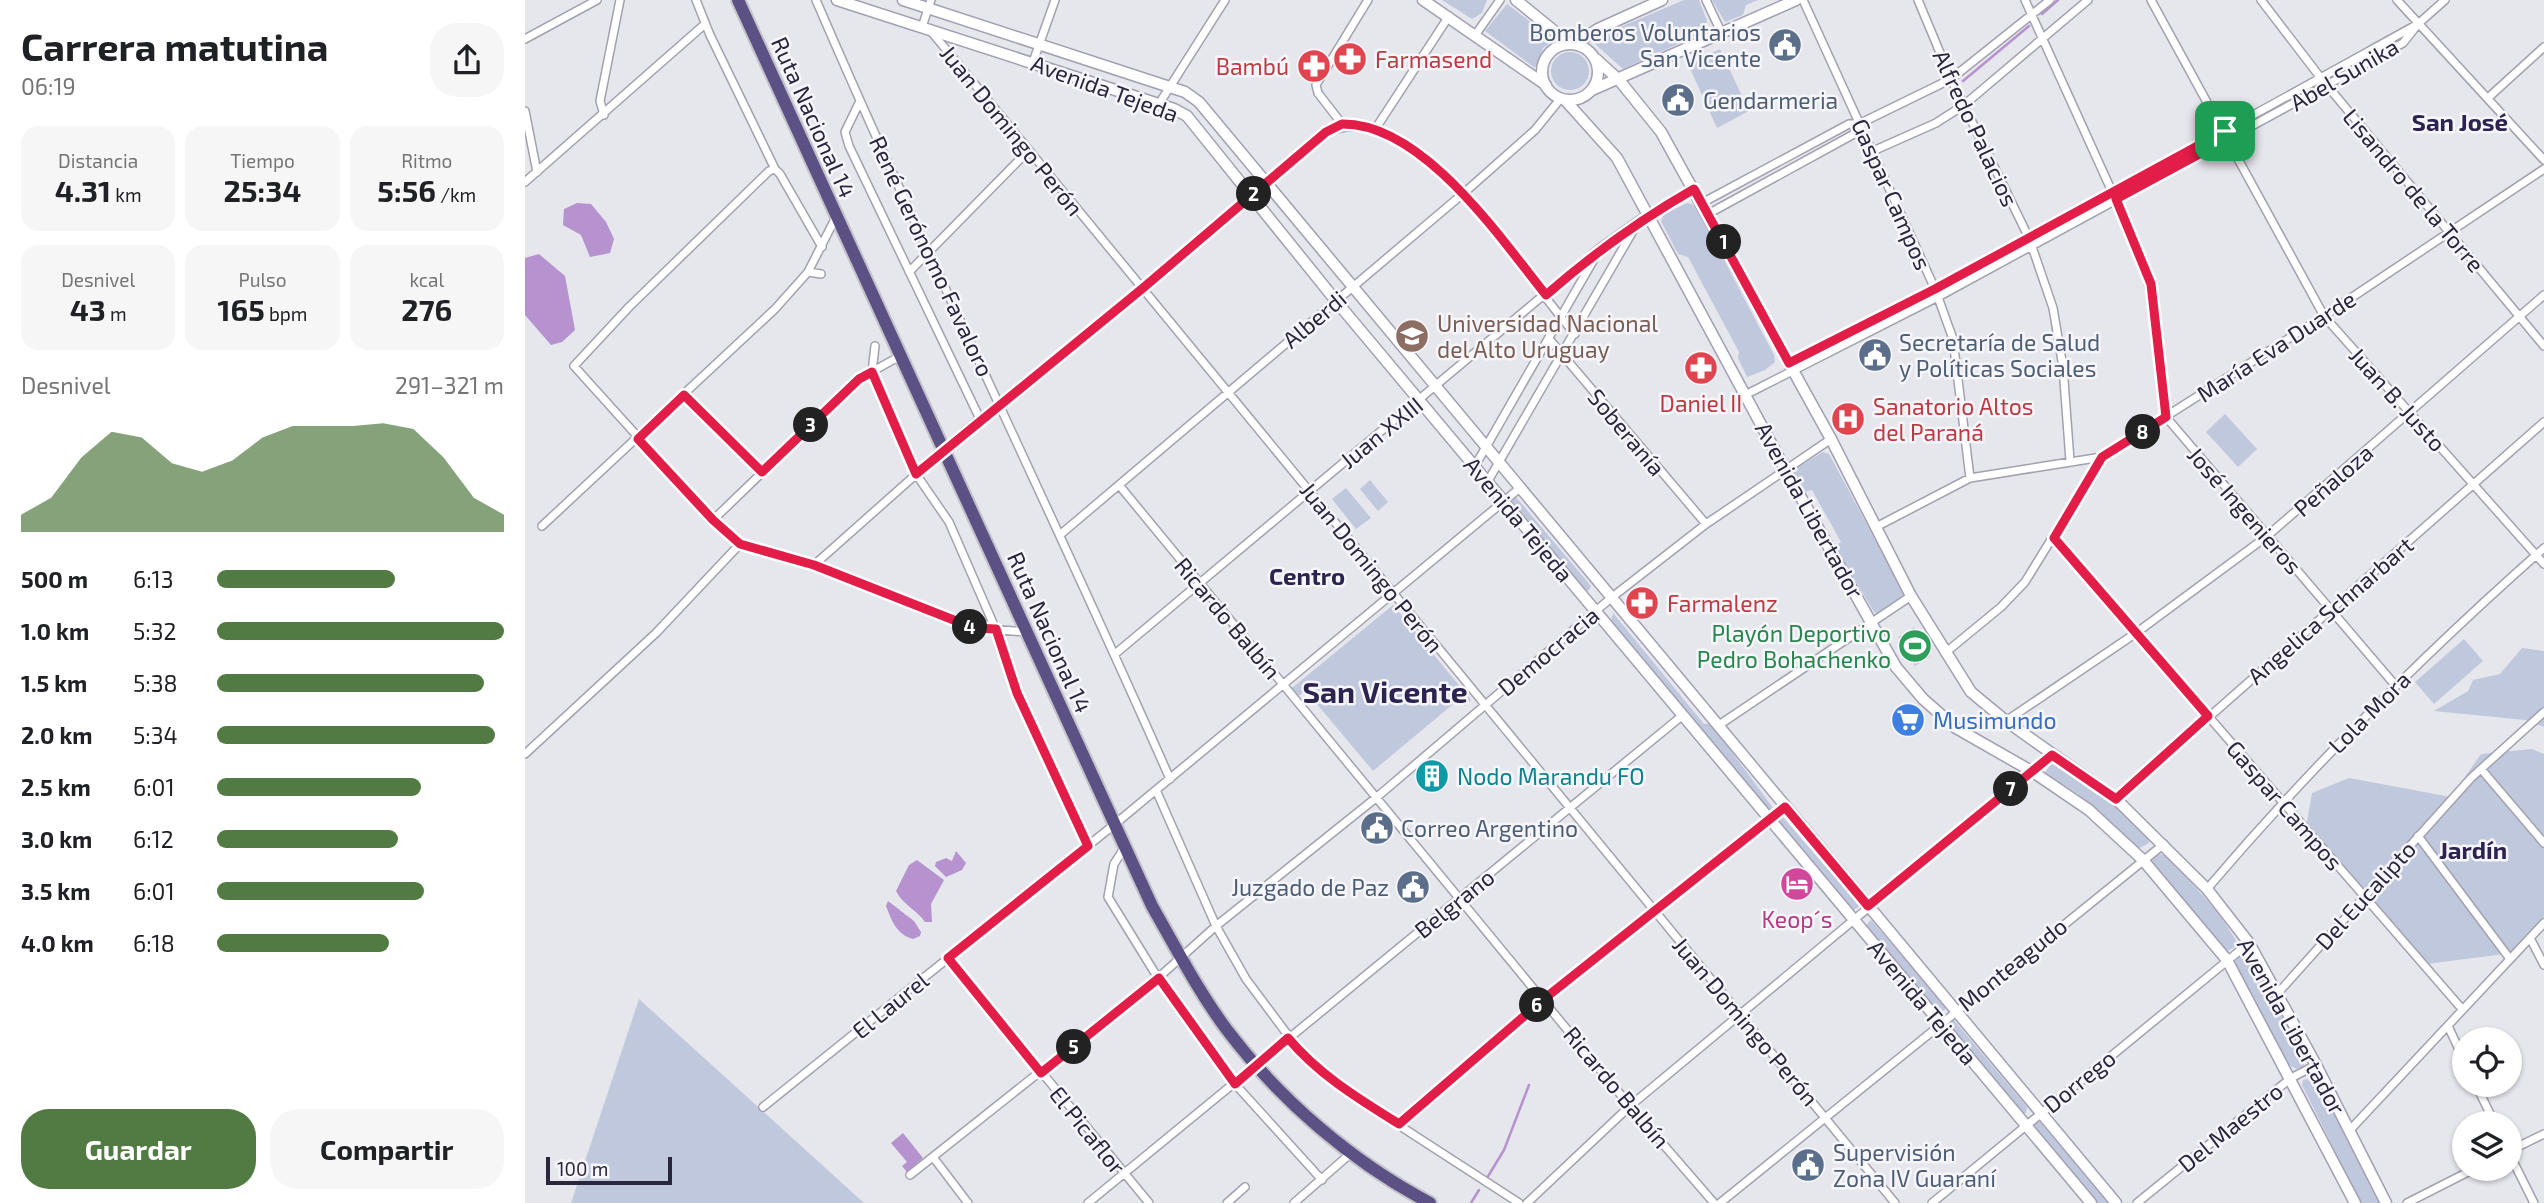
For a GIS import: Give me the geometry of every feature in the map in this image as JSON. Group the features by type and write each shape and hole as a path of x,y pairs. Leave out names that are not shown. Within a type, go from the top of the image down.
{"highway":[{"name":"Ruta Nacional 14","path":"738,0 1152,906 1181,958 1228,1030 1258,1065 1350,1154 1430,1203"}],"main road":[{"name":"Avenida Tejeda","path":"837,0 1033,62 1187,116 1250,197 2091,1203"},
{"name":"Avenida Tejeda","path":"903,0 929,4 1170,87 1199,102 2116,1203"},
{"path":"1423,0 1476,34 1563,99 1581,98 1592,90 1796,0"},
{"path":"1516,0 1572,44 1591,52 1596,59 1597,81 1592,90"},
{"path":"1546,85 1542,76 1546,58 1552,50 1572,44 1662,0"},
{"name":"Avenida Libertador","path":"1596,59 1619,80 1661,132 1831,439 1911,596 1971,692 2052,755 2116,799 2207,889 2249,943 2278,993 2386,1203"},
{"name":"Avenida Libertador","path":"1563,99 1617,158 1650,214 1785,469 1896,667 1923,699 1956,728 2033,772 2089,810 2143,860 2227,960 2355,1203"}],"street":[{"path":"525,39 597,0"},
{"path":"604,115 600,101 620,0"},
{"path":"696,0 775,169 822,247"},
{"name":"René Gerónomo Favaloro","path":"816,0 928,254 1061,534 1170,779"},
{"path":"1033,62 1055,0"},
{"path":"1159,104 1225,0"},
{"path":"1342,124 1316,85 1368,0"},
{"path":"1476,34 1500,0"},
{"path":"1706,0 1722,34"},
{"name":"Gaspar Campos","path":"1803,0 1936,293 1953,340 1970,478"},
{"name":"Alfredo Palacios","path":"1918,0 1951,79 2030,242 2053,308 2063,367 2070,461"},
{"path":"2025,0 2115,195 2151,284 2166,417"},
{"path":"1702,203 1849,124 1858,124 1951,79 2050,0"},
{"path":"1873,151 1936,123 1964,105 2088,0"},
{"name":"Juan B. Justo","path":"2151,0 2324,316 2544,564"},
{"name":"Lisandro de la Torre","path":"2261,0 2320,77 2544,346"},
{"path":"2397,0 2489,97 2544,160"},
{"name":"Abel Sunika","path":"1747,394 1792,367 2403,43 2418,24 2445,0"},
{"path":"926,28 929,4"},
{"path":"1376,128 1449,16"},
{"path":"525,182 705,24"},
{"name":"Abel Sunika","path":"2227,135 2320,77 2418,24"},
{"name":"Juan Domingo Perón","path":"926,28 1895,1203"},
{"path":"2489,97 2544,47"},
{"name":"Alberdi","path":"1061,534 1465,192 1535,130 1563,99"},
{"path":"860,101 845,132 849,146 980,419"},
{"path":"525,111 537,172"},
{"path":"814,565 1000,402 1143,288 1326,132 1342,124 1376,128 1465,192 1576,334"},
{"path":"1708,214 1854,134 1858,124"},
{"path":"909,272 1028,151"},
{"path":"775,169 769,171 659,278 574,366 713,520 740,544 814,565 974,628 1026,632"},
{"name":"María Eva Duarde","path":"1876,527 1970,478 2102,457 2324,316 2544,169"},
{"name":"Juan XXIII","path":"1115,654 1601,247 1639,220 1694,189"},
{"path":"542,526 775,309 808,272 837,216"},
{"path":"1488,481 1576,334 1639,220"},
{"path":"1475,466 1550,340 1601,247"},
{"path":"808,272 821,274"},
{"name":"Peñaloza","path":"2006,721 2136,633 2266,537 2544,295"},
{"name":"Soberanía","path":"1550,340 1706,524"},
{"path":"875,346 872,372 916,474 949,522 996,629 1017,693 1088,846"},
{"path":"713,520 859,379 899,356"},
{"path":"684,395 762,472"},
{"name":"José Ingenieros","path":"2166,417 2395,685"},
{"name":"Angelica Schnarbart","path":"2116,799 2544,422"},
{"name":"Democracia","path":"910,1175 1159,978 1216,926 1377,797 1611,598 1706,524 1831,439"},
{"path":"1945,653 2001,607 2025,582 2102,457"},
{"name":"Ricardo Balbín","path":"1119,485 1630,1106 1714,1203"},
{"name":"El Laurel","path":"763,1107 1115,824 1521,487"},
{"name":"Gaspar Campos","path":"2054,538 2462,1009"},
{"path":"525,754 656,633 740,544"},
{"name":"Lola Mora","path":"2207,889 2283,800 2395,685 2544,548"},
{"path":"1719,725 1911,596"},
{"name":"Del Eucalipto","path":"2278,993 2481,769 2544,712"},
{"name":"Belgrano","path":"1088,1203 1683,715"},
{"path":"2536,720 2544,727"},
{"path":"1527,1203 1630,1106 2052,755"},
{"path":"2481,769 2544,843"},
{"path":"1156,790 1216,926 1246,979 1305,1058 1346,1091 1519,1203"},
{"path":"1399,1124 1544,999 1785,807"},
{"path":"2418,836 2510,959"},
{"name":"Monteagudo","path":"1720,1203 1955,1009 2164,844"},
{"path":"1125,847 1114,864 1108,897 1159,978 1235,1084 1322,1181"},
{"path":"2349,1131 2544,923"},
{"path":"2530,938 2544,965"},
{"name":"Dorrego","path":"1933,1203 2249,943"},
{"name":"El Picaflor","path":"948,958 1149,1203"},
{"path":"2448,1026 2452,1034"},
{"name":"Del Maestro","path":"2137,1203 2291,1078 2316,1065"},
{"path":"2522,1145 2544,1134"},
{"path":"1294,1203 1350,1154"},
{"path":"933,1157 968,1203"},
{"path":"2522,1179 2534,1203"},
{"path":"2407,1203 2452,1180"},
{"path":"1227,1203 1245,1187"}],"shaded area":[{"path":"1442,0 1487,0 1482,13 1472,19"},
{"path":"1684,0 1699,0 1707,21 1704,32 1623,69 1594,43 1597,37"},
{"path":"1712,0 1758,0 1746,5 1743,15 1725,22"},
{"path":"1507,4 1554,40 1543,48 1535,68 1485,31"},
{"path":"1720,49 1749,111 1717,128 1688,64"},
{"path":"1570,52 1583,58 1589,71 1583,84 1570,90 1557,84 1551,71 1557,58"},
{"path":"577,203 591,204 606,222 614,239 610,253 590,257 581,235 563,225 564,209"},
{"path":"1687,203 1695,205 1774,355 1775,362 1765,370 1747,377 1738,358 1739,352 1688,257 1678,254 1661,221 1664,214"},
{"path":"539,254 565,276 575,330 562,342 551,345 525,315 525,258"},
{"path":"2225,414 2257,449 2238,467 2206,432"},
{"path":"1823,452 1829,454 1904,593 1903,597 1878,614 1874,612 1835,546 1841,542 1812,490 1804,492 1794,475 1795,469"},
{"path":"1370,480 1388,502 1378,511 1360,489"},
{"path":"1346,488 1371,518 1356,529 1332,499"},
{"path":"1516,497 1591,586 1589,590 1586,591 1512,501 1512,498"},
{"path":"1393,605 1471,700 1465,706 1458,700 1373,771 1306,691 1298,696 1292,688"},
{"path":"1613,613 1704,724 1711,724 1774,809 1768,810 1611,621"},
{"name":"Playón Deportivo Pedro Bohachenko","path":"1914,627 1931,656 1915,666 1898,637"},
{"path":"2464,639 2483,661 2434,704 2415,682"},
{"path":"2522,648 2544,651 2544,727 2525,720 2434,711 2468,691 2473,680 2500,674"},
{"path":"2532,749 2544,754 2544,920 2512,953 2427,964 2307,822 2312,793 2349,778 2451,797 2481,754"},
{"path":"2051,763 2077,775 2103,794 2148,835 2149,843 2138,849 2078,794 2045,773"},
{"path":"1781,815 1860,906 1852,911 1776,821"},
{"path":"956,851 966,863 962,870 946,877 935,866 936,862 946,858 952,861"},
{"path":"2159,854 2165,855 2213,907 2230,930 2237,942 2236,946 2228,951 2223,948 2172,891 2155,868 2152,859"},
{"path":"917,860 944,880 931,904 932,922 925,922 896,891 909,865"},
{"path":"888,901 914,921 921,932 920,936 913,939 899,930 886,906"},
{"path":"1871,920 1947,1008 1940,1013 1865,926"},
{"path":"2240,954 2251,954 2304,1058 2304,1066 2297,1069 2289,1065 2234,964"},
{"path":"639,999 864,1203 571,1203"},
{"path":"1953,1019 2027,1107 2026,1113 2022,1114 1948,1024"},
{"path":"2303,1080 2317,1080 2379,1203 2361,1203 2302,1085"},
{"path":"2036,1119 2108,1203 2098,1203 2032,1124"},
{"path":"903,1133 923,1158 907,1172 902,1166 907,1162 891,1143"}],"waterway":[{"path":"2042,14 2058,0"},
{"path":"1963,81 2029,26"},
{"path":"1487,1178 1504,1150 1529,1085"},
{"path":"1471,1203 1479,1190"}],"place":[{"name":"Bomberos Voluntarios San Vicente","path":"1785,45"},
{"name":"Farmasend","path":"1350,59"},
{"name":"Bambú","path":"1314,66"},
{"name":"Gendarmeria","path":"1678,100"},
{"name":"Universidad Nacional del Alto Uruguay","path":"1412,336"},
{"name":"Secretaría de Salud y Políticas Sociales","path":"1875,355"},
{"name":"Daniel II","path":"1701,368"},
{"name":"Sanatorio Altos del Paraná","path":"1848,419"},
{"name":"Farmalenz","path":"1642,603"},
{"name":"Playón Deportivo Pedro Bohachenko","path":"1915,646"},
{"name":"Musimundo","path":"1908,720"},
{"name":"Nodo Marandu FO","path":"1432,776"},
{"name":"Correo Argentino","path":"1377,828"},
{"name":"Keop´s","path":"1797,884"},
{"name":"Juzgado de Paz","path":"1413,887"},
{"name":"Supervisión Zona IV Guaraní","path":"1808,1165"}],"district":[{"name":"San José","path":"2460,121"},
{"name":"Centro","path":"1307,575"},
{"name":"San Vicente","path":"1385,691"},
{"name":"Jardín","path":"2473,849"}],"route":[{"path":"1342,124 1376,128 1465,192 1546,295 1601,247 1639,220 1694,189 1789,363 1935,289 2225,131 2229,138 2116,199 2151,284 2166,417 2102,457 2054,538 2208,716 2116,799 2052,755 1868,906 1785,807 1544,999 1399,1124 1346,1091 1305,1058 1288,1038 1235,1084 1159,978 1041,1073 948,958 1088,846 1017,693 996,629 974,628 814,565 740,544 713,520 638,439 684,395 762,472 859,379 872,372 916,474 1143,288 1326,132 1342,124"}]}
